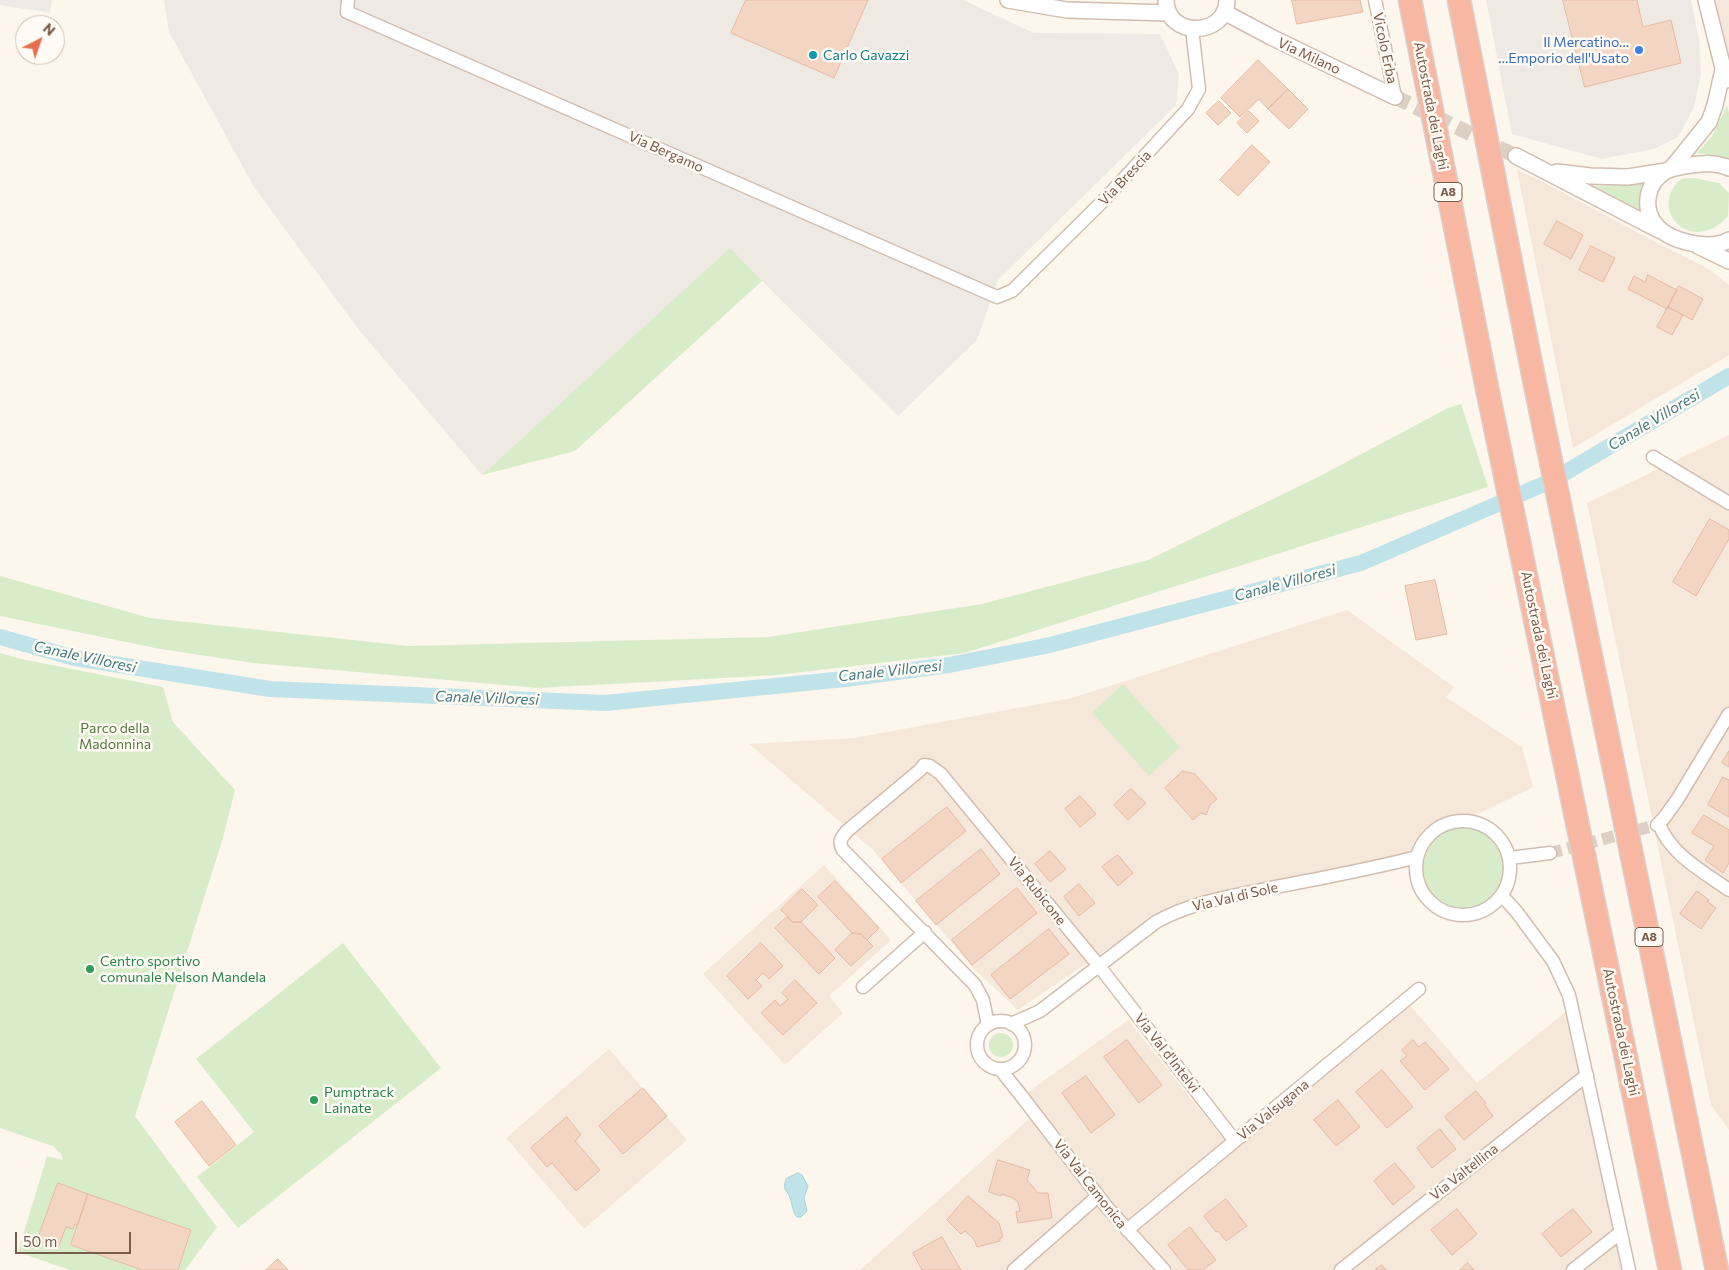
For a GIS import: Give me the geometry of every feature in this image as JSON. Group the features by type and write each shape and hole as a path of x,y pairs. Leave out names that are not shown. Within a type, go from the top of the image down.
{"highway":[{"name":"Autostrada dei Laghi","path":"1410,0 1486,383 1670,1270"},
{"name":"A8","path":"1459,0 1534,379 1717,1270"}],"street":[{"name":"Via Bergamo","path":"348,0 346,12 997,298"},
{"path":"1008,0 1067,10 1167,6 1174,21 1182,27 1192,30 1200,30 1214,24 1226,6"},
{"name":"Vicolo Erba","path":"1375,0 1395,97"},
{"path":"1706,0 1729,89"},
{"name":"Via Milano","path":"1226,6 1271,37 1395,97"},
{"name":"Via Brescia","path":"997,298 1012,291 1105,199 1188,109 1199,89 1192,30"},
{"path":"1663,232 1651,218 1648,203 1651,186 1669,170 1709,122 1723,70"},
{"path":"1516,156 1663,232 1695,244 1727,262"},
{"path":"1546,171 1607,177 1628,177 1712,162 1729,168"},
{"path":"1695,244 1716,244 1729,240"},
{"path":"1653,458 1729,503"},
{"path":"1729,714 1677,800 1658,824 1668,842 1729,890"},
{"name":"Via Rubicone","path":"925,932 843,850 840,843 841,837 847,831 924,765 930,766 941,774 1099,966"},
{"path":"1456,821 1471,821 1484,825 1496,834 1505,845 1510,858 1510,878 1502,896 1494,905 1483,912 1470,915 1458,916 1445,912 1430,902 1419,886 1416,874 1417,857 1422,844 1431,833 1443,825 1456,821"},
{"path":"1510,858 1550,852"},
{"name":"Via Val di Sole","path":"1099,966 1156,922 1171,913 1206,902 1417,857"},
{"name":"Via Val di Sole","path":"1386,865 1402,868 1416,874"},
{"path":"1502,896 1521,917 1553,961 1570,995 1629,1270"},
{"path":"863,987 925,932 972,981 983,1000 1008,1023 1023,1035 1023,1054 1016,1064 1000,1070 986,1064 980,1059 977,1052 978,1036 988,1025 993,1022 1008,1023 1040,1011 1099,966"},
{"name":"Via Val d'Intelvi","path":"1099,966 1235,1141"},
{"name":"Via Valsugana","path":"1126,1230 1419,989"},
{"path":"983,1000 988,1025"},
{"path":"1023,1035 1040,1011"},
{"name":"Via Val Camonica","path":"1016,1064 1017,1083 1020,1094"},
{"name":"Via Val Camonica","path":"1000,1070 1098,1196 1126,1230 1164,1270"},
{"name":"Via Valtellina","path":"1341,1270 1587,1075"},
{"path":"1014,1270 1098,1196"},
{"path":"1573,1270 1621,1232"}],"shaded area":[{"path":"0,0 52,0 50,13 0,5"},
{"path":"164,0 963,0 1034,33 1160,34 1179,74 1176,105 998,280 977,340 898,416 730,249 482,475 359,330 254,187 169,32"},
{"path":"1486,0 1691,0 1699,39 1701,74 1694,107 1678,137 1654,149 1602,159 1512,134"},
{"path":"1711,0 1729,0 1729,68"},
{"path":"1517,170 1707,268 1729,285 1729,355 1573,448"},
{"path":"1729,435 1729,1130 1711,1105 1587,503"},
{"path":"1347,610 1454,687 1446,697 1522,747 1533,787 1470,818 1451,817 1436,823 1422,835 1414,848 1392,861 1178,904 1157,915 1018,1010 973,968 872,849 749,744 854,738 1072,698"},
{"path":"824,865 891,940 829,996 843,1013 785,1065 703,974"},
{"path":"1407,1002 1477,1083 1578,1002 1630,1270 860,1270 1039,1110 1027,1093 1128,1020 1233,1151"},
{"path":"609,1049 687,1140 584,1229 506,1138"}],"green space":[{"path":"1727,105 1729,113 1729,160 1697,153 1712,136"},
{"path":"1694,178 1719,183 1729,193 1728,216 1712,229 1705,231 1696,232 1681,227 1671,215 1669,207 1669,199 1676,184 1682,179"},
{"path":"1646,181 1642,211 1593,186 1626,185"},
{"path":"730,248 762,281 575,451 482,475"},
{"path":"1461,404 1488,487 965,653 777,675 538,688 254,663 160,649 0,616 0,576 150,618 408,646 768,637 982,604 1148,560 1322,475 1448,408"},
{"name":"Centro sportivo comunale Nelson Mandela","path":"0,653 21,659 163,687 173,722 235,790 223,838 135,1116 217,1227 185,1270 70,1270 18,1252 47,1156 63,1160 61,1154 53,1146 0,1128"},
{"path":"1123,684 1180,747 1149,776 1092,713"},
{"path":"1464,828 1480,831 1493,840 1502,853 1505,869 1502,885 1493,898 1480,907 1464,910 1448,907 1435,898 1426,885 1423,869 1426,853 1435,840 1448,831"},
{"name":"Pumptrack Lainate","path":"343,943 441,1068 238,1228 197,1177 254,1132 196,1059"},
{"path":"1001,1033 1006,1034 1012,1040 1012,1050 1006,1056 1001,1057 996,1056 990,1050 989,1045 990,1040 996,1034"}],"water":[{"path":"798,1173 802,1175 808,1186 804,1198 807,1211 801,1217 797,1217 794,1213 789,1195 785,1190 786,1179"}],"building":[{"name":"Carlo Gavazzi","path":"746,0 868,0 834,78 731,33"},
{"path":"1292,0 1360,0 1363,12 1297,24"},
{"path":"1563,0 1637,0 1643,27 1671,20 1681,63 1585,87"},
{"path":"1258,60 1288,89 1268,109 1259,99 1240,117 1221,98"},
{"path":"1288,89 1308,109 1289,129 1268,109"},
{"path":"1219,101 1231,113 1218,125 1206,113"},
{"path":"1249,111 1259,121 1247,133 1237,123"},
{"path":"1252,145 1270,162 1238,196 1220,180"},
{"path":"1557,221 1583,235 1571,259 1544,244"},
{"path":"1591,246 1615,258 1603,282 1579,270"},
{"path":"1648,275 1677,290 1667,309 1628,289 1634,276 1645,282"},
{"path":"1679,286 1703,299 1692,320 1668,307"},
{"path":"1668,307 1683,315 1672,335 1657,327"},
{"path":"1710,519 1729,530 1729,539 1696,596 1673,582"},
{"path":"1435,580 1447,634 1416,640 1405,586"},
{"path":"1729,751 1729,767 1722,763"},
{"path":"1183,771 1195,774 1217,799 1210,805 1206,815 1201,813 1193,820 1165,788"},
{"path":"1723,777 1729,780 1729,817 1708,805"},
{"path":"1131,789 1146,803 1128,820 1114,805"},
{"path":"1080,796 1096,814 1080,827 1065,809"},
{"path":"947,807 966,831 901,883 882,859"},
{"path":"1704,815 1729,830 1729,863 1723,873 1705,860 1714,846 1692,833"},
{"path":"981,849 1000,874 936,925 916,901"},
{"path":"1050,851 1066,869 1050,882 1035,864"},
{"path":"1118,855 1133,873 1118,886 1102,867"},
{"path":"835,881 879,928 867,940 861,934 852,933 818,897"},
{"path":"1079,884 1095,903 1079,916 1064,897"},
{"path":"1017,888 1037,913 972,965 952,940"},
{"path":"802,889 818,905 801,922 793,922 781,910"},
{"path":"1697,891 1716,908 1701,929 1680,914"},
{"path":"787,917 793,922 801,922 835,958 819,974 775,928"},
{"path":"1049,929 1069,954 1010,999 991,975"},
{"path":"852,933 861,934 873,946 851,966 835,950"},
{"path":"761,943 783,966 769,979 763,973 756,980 762,986 748,999 727,976"},
{"path":"795,980 817,1003 783,1035 761,1013 775,1000 780,1006 788,999 782,993"},
{"path":"1127,1040 1162,1085 1139,1103 1104,1057"},
{"path":"1413,1040 1419,1047 1425,1042 1449,1069 1425,1090 1400,1061 1407,1056 1402,1050"},
{"path":"1382,1070 1413,1107 1387,1128 1356,1092"},
{"path":"1086,1076 1115,1115 1091,1133 1062,1093"},
{"path":"643,1088 667,1116 623,1154 599,1126"},
{"path":"1476,1091 1486,1103 1484,1104 1493,1116 1464,1140 1445,1117"},
{"path":"1338,1100 1360,1127 1336,1146 1314,1120"},
{"path":"202,1101 236,1145 209,1166 175,1122"},
{"path":"567,1117 581,1135 575,1141 600,1170 576,1191 552,1163 547,1167 531,1148"},
{"path":"1440,1129 1456,1149 1432,1168 1417,1148"},
{"path":"998,1160 1030,1170 1027,1180 1038,1193 1048,1193 1052,1218 1018,1223 1016,1212 1020,1211 1018,1202 1002,1194 1001,1196 989,1192"},
{"path":"1395,1163 1415,1187 1393,1205 1374,1181"},
{"path":"58,1183 88,1194 78,1225 75,1224 73,1229 66,1227 58,1248 37,1241"},
{"path":"88,1194 191,1230 178,1270 142,1270 71,1245"},
{"path":"968,1196 999,1223 1003,1237 1000,1238 1000,1241 977,1247 974,1239 965,1231 961,1234 947,1220"},
{"path":"1226,1199 1247,1226 1226,1241 1218,1231 1216,1232 1204,1216"},
{"path":"1457,1209 1477,1234 1452,1255 1431,1230"},
{"path":"1573,1209 1592,1232 1561,1257 1542,1234"},
{"path":"1190,1227 1216,1260 1203,1270 1188,1270 1168,1245"},
{"path":"942,1237 961,1270 922,1270 913,1253"},
{"path":"278,1259 288,1270 266,1270"},
{"path":"1468,1263 1474,1270 1460,1270"},
{"path":"1382,1265 1386,1270 1375,1270"}],"waterway":[{"name":"Canale Villoresi","path":"0,637 75,658 270,689 605,703 845,679 949,665 1050,645 1361,563 1551,481 1729,376"}],"tunnel":[{"path":"1395,97 1516,156"},
{"path":"1550,853 1657,825"}],"place":[{"name":"Il Mercatino... ...Emporio dell'Usato","path":"1639,50"},
{"name":"Carlo Gavazzi","path":"813,55"},
{"name":"Centro sportivo comunale Nelson Mandela","path":"90,969"},
{"name":"Pumptrack Lainate","path":"314,1100"}],"park label":[{"name":"Parco della Madonnina","path":"115,736"}]}
